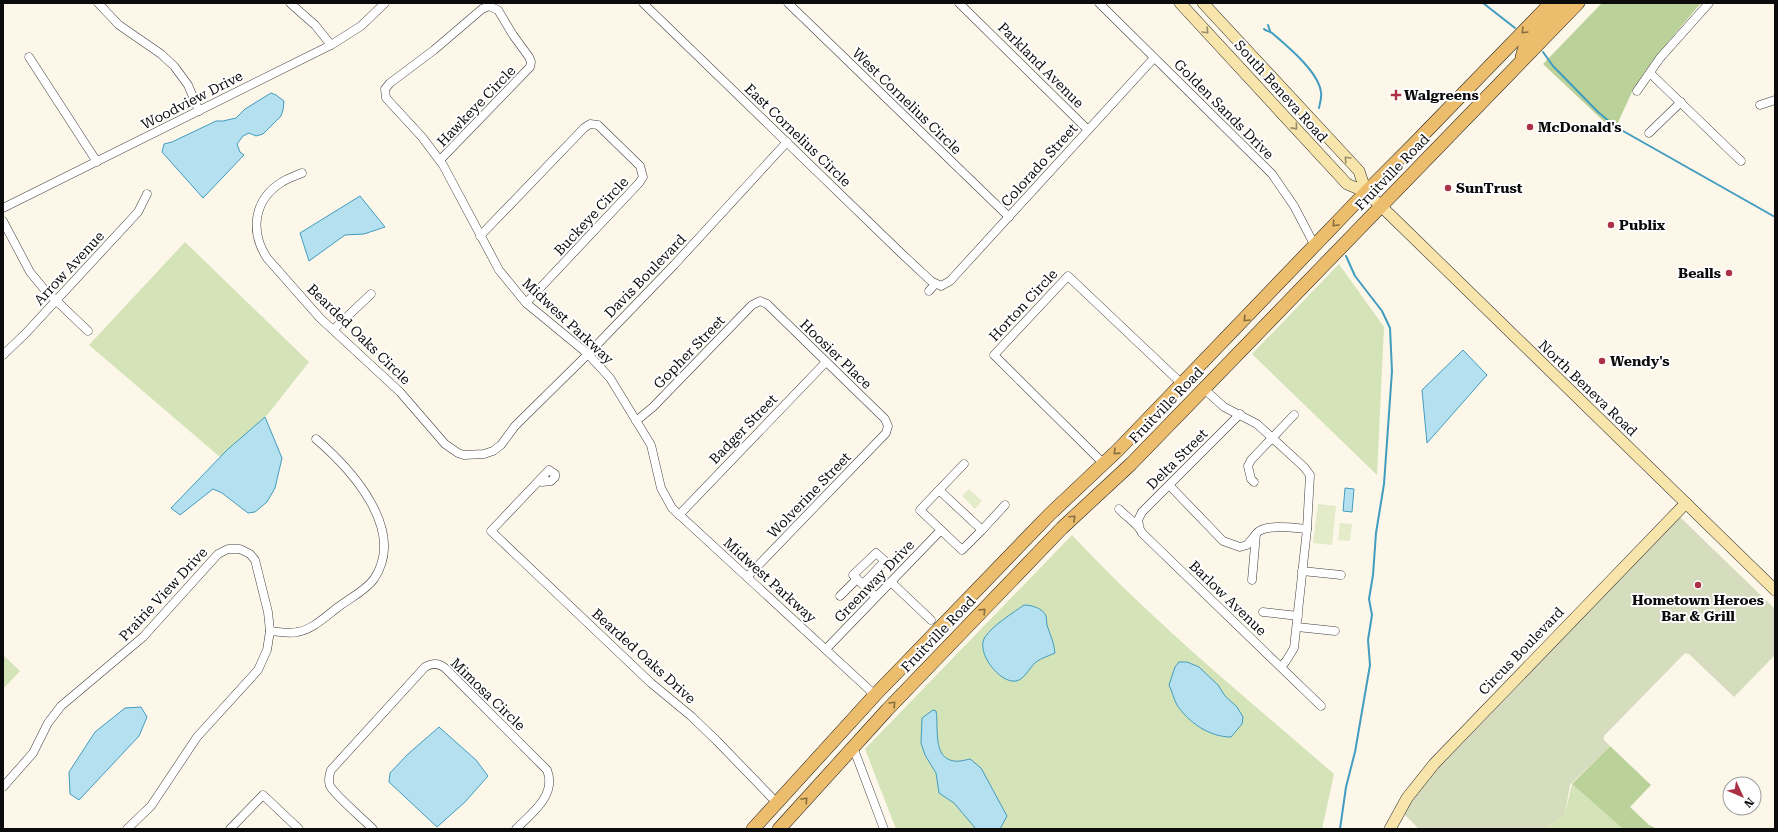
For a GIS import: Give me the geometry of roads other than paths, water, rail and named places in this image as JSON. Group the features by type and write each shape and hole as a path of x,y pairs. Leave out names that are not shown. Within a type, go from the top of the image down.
{"main road":[{"name":"South Beneva Road","path":"1180,3 1347,184 1366,192 1381,206"},
{"name":"South Beneva Road","path":"1203,3 1359,171 1366,192"},
{"name":"Fruitville Road","path":"753,829 875,695 1050,514 1104,464 1366,192 1551,3"},
{"path":"1522,60 1526,43 1564,3"},
{"name":"Fruitville Road","path":"778,829 866,733 1062,528 1131,464 1578,3"},
{"name":"North Beneva Road","path":"1381,206 1775,590"},
{"path":"1204,389 1214,351"},
{"path":"1169,425 1182,384"},
{"name":"Circus Boulevard","path":"1390,829 1407,798 1434,764 1686,503"},
{"path":"866,733 875,695"}],"street":[{"path":"98,3 119,25 161,54 174,66 188,85 199,111"},
{"path":"290,3 315,25 330,46"},
{"name":"Woodview Drive","path":"3,208 330,46 361,26 385,3"},
{"name":"East Cornelius Circle","path":"643,3 938,285"},
{"name":"West Cornelius Circle","path":"788,3 1009,217"},
{"name":"Parkland Avenue","path":"959,3 1088,130"},
{"name":"Golden Sands Drive","path":"1098,3 1272,174 1294,206 1315,246"},
{"path":"1637,91 1660,58 1709,3"},
{"name":"Hawkeye Circle","path":"384,92 390,83 438,46 482,9 489,6 498,10 513,35 529,57 531,62 530,67 440,160"},
{"path":"29,57 97,162"},
{"name":"Colorado Street","path":"938,285 950,281 1154,58"},
{"path":"1650,73 1741,161"},
{"name":"Midwest Parkway","path":"384,92 386,98 419,133 440,160 503,276 526,303 588,354 610,378 651,445 661,488 672,508 875,695"},
{"path":"1760,105 1775,100"},
{"path":"1649,133 1681,102"},
{"name":"Buckeye Circle","path":"480,236 584,128 590,124 598,125 640,166 643,177 639,183 526,303"},
{"name":"Davis Boulevard","path":"518,423 588,354 679,260 787,142"},
{"name":"Bearded Oaks Circle","path":"302,173 282,182 264,201 256,222 256,236 259,245 267,258 333,330 400,392 445,444 458,453 477,455 493,451 505,440 518,423"},
{"name":"Arrow Avenue","path":"3,355 56,301 138,212 148,194"},
{"path":"3,221 30,272 56,301 88,331"},
{"name":"Horton Circle","path":"1104,464 994,355 1068,276 1182,384"},
{"path":"929,291 938,285"},
{"path":"333,330 371,294"},
{"name":"Hoosier Place","path":"760,301 767,304 885,419 887,429"},
{"name":"Gopher Street","path":"636,420 653,407 752,305 760,301"},
{"name":"Badger Street","path":"679,515 826,362"},
{"path":"1204,389 1224,407 1257,424 1310,475 1307,529 1294,648 1281,667"},
{"name":"Delta Street","path":"1139,525 1138,520 1142,512 1170,486 1240,414"},
{"path":"1254,482 1251,478 1248,466 1272,437 1294,415"},
{"name":"Wolverine Street","path":"747,577 886,433 887,429"},
{"path":"270,631 297,632 310,627 367,586 377,573 382,559 384,548 381,528 367,497 342,462 316,439"},
{"path":"964,464 920,510 962,550 1005,505"},
{"name":"Bearded Oaks Drive","path":"540,480 491,531 651,683 703,728 777,803"},
{"path":"1170,486 1223,541 1240,547 1246,545 1260,530 1270,527 1307,529"},
{"path":"939,490 982,530"},
{"name":"Barlow Avenue","path":"1119,509 1130,520 1139,525 1142,533 1321,706"},
{"name":"Greenway Drive","path":"826,649 941,530"},
{"path":"1252,580 1256,534"},
{"name":"Prairie View Drive","path":"3,787 33,753 45,728 54,714 152,627 218,554 228,549 240,549 246,551 255,560 268,612 270,631 267,650 258,670 197,738 151,806 127,829"},
{"path":"1302,571 1341,575"},
{"path":"840,596 860,582 876,597"},
{"path":"891,582 931,620"},
{"path":"1263,612 1298,616"},
{"path":"1296,627 1335,631"},
{"name":"Mimosa Circle","path":"373,829 333,790 329,781 329,775 331,770 425,667 433,664 438,664 445,668 547,770 550,781 547,795 516,829"},
{"path":"853,747 884,829"},
{"path":"230,829 263,794 299,829"}],"water":[{"path":"271,93 284,101 281,116 263,134 256,136 249,133 243,136 237,144 240,152 244,155 203,198 162,152 164,144 172,142 216,121 236,118 245,109"},
{"path":"360,196 385,227 364,234 345,235 309,261 300,233"},
{"path":"1463,350 1487,375 1427,443 1422,390"},
{"path":"265,417 282,458 275,488 267,502 255,512 248,513 222,493 213,489 180,515 171,508 227,450"},
{"path":"1345,488 1354,489 1352,512 1343,511"},
{"path":"1024,605 1042,611 1046,616 1055,653 1036,662 1019,680 1010,681 1003,678 991,666 983,651 983,643 985,637 993,628"},
{"path":"1179,662 1187,662 1199,667 1218,685 1225,696 1237,707 1243,717 1242,724 1231,737 1215,735 1201,728 1188,718 1177,705 1169,685 1175,667"},
{"path":"141,707 147,717 139,736 79,800 70,794 69,772 95,732 125,708"},
{"path":"933,710 936,711 938,741 942,754 947,759 954,761 970,759 981,768 1007,816 1000,829 976,829 954,803 939,793 936,773 925,755 921,743 922,718"},
{"path":"439,727 476,760 488,776 465,802 437,827 389,782 390,773 408,754"}],"waterway":[{"path":"1483,3 1515,28"},
{"path":"1268,25 1270,31"},
{"path":"1264,29 1272,33 1293,52 1314,76 1319,84 1321,92 1319,108"},
{"path":"1543,52 1553,66 1598,112 1616,127 1775,217"},
{"path":"1340,829 1346,787 1355,752 1370,665 1368,640 1372,615 1369,599 1373,575 1376,533 1384,484 1392,371 1390,328 1382,311 1355,276 1346,256"}],"place":[{"name":"Walgreens","path":"1396,95"},
{"name":"McDonald's","path":"1530,127"},
{"name":"SunTrust","path":"1448,188"},
{"name":"Publix","path":"1611,225"},
{"name":"Bealls","path":"1729,273"},
{"name":"Wendy's","path":"1602,361"},
{"name":"Hometown Heroes Bar & Grill","path":"1698,585"}]}
